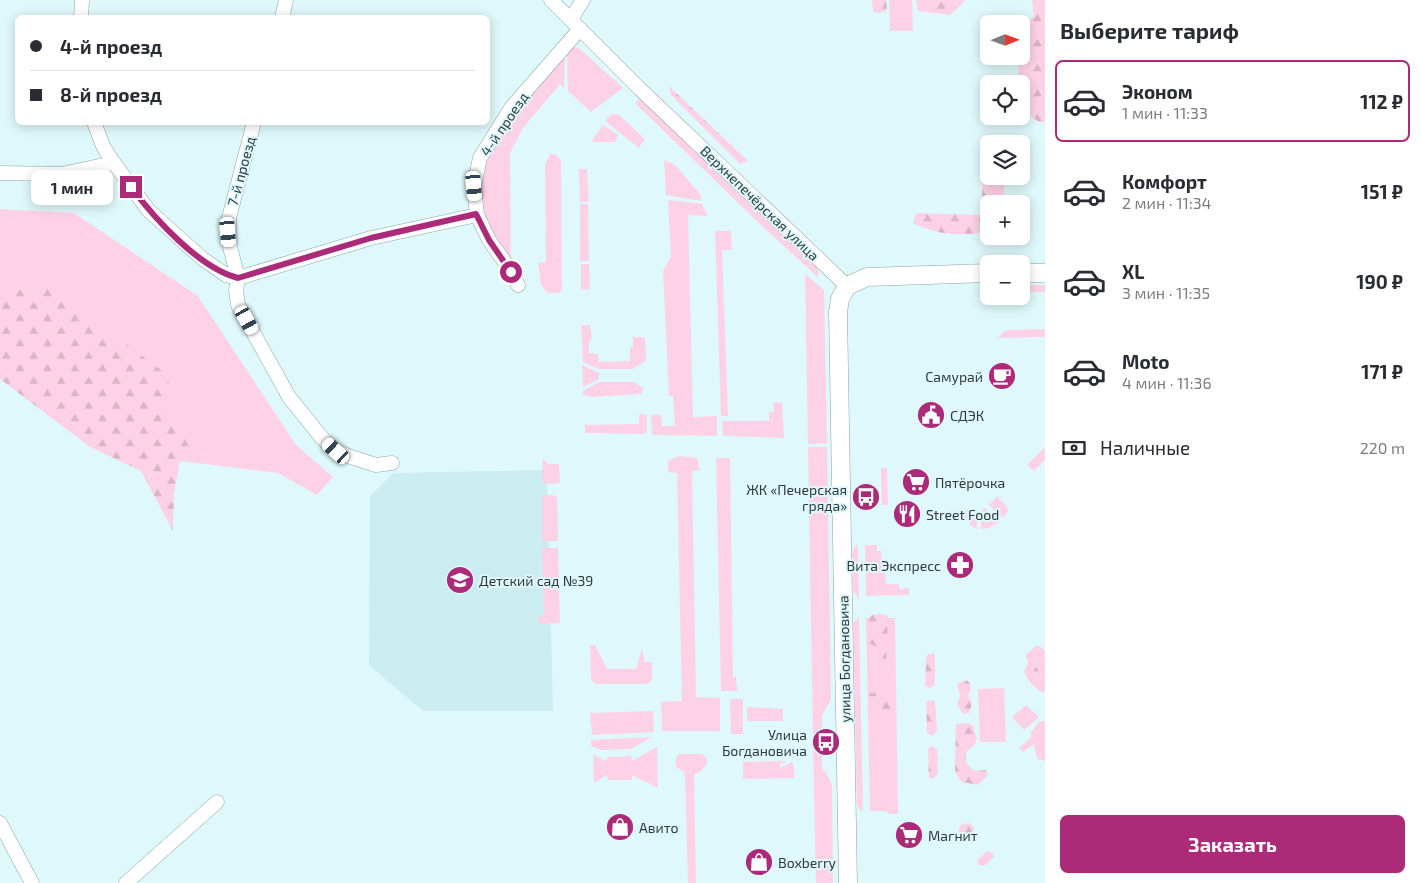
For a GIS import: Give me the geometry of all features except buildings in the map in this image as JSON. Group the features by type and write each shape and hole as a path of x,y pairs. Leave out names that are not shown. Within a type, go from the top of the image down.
{"street":[{"path":"81,15 82,0"},
{"path":"283,15 286,0"},
{"path":"551,0 575,24"},
{"name":"4-й проезд","path":"518,285 510,268 489,240 476,214 474,186 480,158 511,108 575,24 583,0"},
{"name":"Верхнепечёрская улица","path":"575,24 847,286"},
{"path":"95,125 103,146 113,163 149,211 203,259 226,275 238,278 371,238 476,214"},
{"name":"7-й проезд","path":"238,278 230,247 229,218 253,125"},
{"path":"0,173 62,174 113,163"},
{"path":"847,286 874,276 980,273"},
{"path":"1030,273 1045,273"},
{"path":"238,278 236,290 238,305 289,397 304,419 336,451 376,465 392,464"},
{"name":"улица Богдановича","path":"847,286 840,299 838,312 848,883"},
{"path":"126,883 217,802"},
{"path":"0,823 32,883"}],"shaded area":[{"name":"Детский сад №39","path":"547,470 553,711 423,711 369,665 370,496 394,473"}],"green space":[{"path":"872,0 886,0 887,10 880,13 873,12"},
{"path":"889,0 912,0 913,31 890,31"},
{"path":"916,0 964,0 964,2 950,15 918,11"},
{"path":"1032,0 1045,0 1045,122 1039,122 1030,116 1030,75 1019,75 1018,65 1030,65 1030,21 1034,16"},
{"path":"571,47 579,48 623,88 591,112 568,91 567,55"},
{"path":"565,55 564,88 560,84 523,128 510,153 511,272 478,218 480,158 511,108"},
{"path":"669,86 748,161 740,164 671,95"},
{"path":"639,99 645,101 817,261 819,278 764,228 635,103"},
{"path":"618,114 645,139 639,148 605,121 610,115"},
{"path":"603,125 618,135 615,142 594,142 592,140"},
{"path":"550,154 555,154 561,160 562,289 559,293 548,293 541,285 538,263 546,262 545,165"},
{"path":"664,160 675,165 701,195 701,201 666,195"},
{"path":"579,169 587,169 589,202 580,202"},
{"path":"983,185 1004,185 1004,195 982,195"},
{"path":"668,200 702,204 708,216 688,215 693,417 717,416 717,436 652,435 651,415 661,415 662,426 675,426 673,396 669,396 663,271 671,256"},
{"path":"580,204 588,204 589,261 580,261"},
{"path":"0,209 74,213 198,296 296,445 333,477 317,495 278,473 115,453 0,370"},
{"path":"916,213 980,215 980,233 941,233 913,223"},
{"path":"715,231 731,231 732,250 722,250 728,416 721,416"},
{"path":"581,264 589,264 590,289 581,290"},
{"path":"805,274 824,290 827,443 808,444"},
{"path":"47,285 169,376 167,407 189,446 182,449 174,493 173,531 141,471 90,447 0,379 0,294"},
{"path":"1030,285 1045,285 1045,292 1030,292"},
{"path":"581,325 590,325 592,339 589,340 589,353 598,354 599,362 630,361 630,348 633,347 633,337 645,337 646,361 632,369 599,369 583,362"},
{"path":"1045,329 1045,337 998,338 1004,331 1009,330"},
{"path":"582,365 599,373 599,379 583,387"},
{"path":"599,382 634,382 644,389 641,394 590,397 583,395 583,391"},
{"path":"782,402 784,438 723,436 722,421 769,421 769,412 774,412 773,403"},
{"path":"639,414 647,415 647,432 644,434 585,433 585,425 639,424"},
{"path":"808,447 827,447 831,700 822,715 822,740 813,740"},
{"path":"1045,447 1045,460 1034,471 1027,465"},
{"path":"679,456 697,458 700,470 692,471 696,697 720,698 720,731 662,731 661,702 682,701 677,473 668,472 668,461"},
{"path":"543,458 548,464 559,464 560,482 555,484 544,483 542,480"},
{"path":"716,458 730,458 733,677 736,677 737,691 721,691"},
{"path":"881,468 887,468 888,505 882,505"},
{"path":"545,495 557,497 558,541 544,541 542,539 542,497"},
{"path":"997,496 1007,507 1008,511 1003,518 989,505"},
{"path":"985,508 1000,522 989,528 981,529 981,512"},
{"path":"971,510 977,512 977,529 970,525 968,520 934,521 934,512"},
{"path":"858,544 859,599 853,591 852,554"},
{"path":"865,545 877,545 877,551 881,551 882,568 885,569 886,584 899,584 899,589 909,588 909,595 866,596"},
{"path":"542,548 558,548 560,623 539,624 539,616 544,616"},
{"path":"883,614 888,617 886,666 883,671 878,669 879,648 869,643 868,620 872,615"},
{"path":"859,616 863,811 859,809 857,803 853,624"},
{"path":"866,618 895,618 898,814 888,814 887,811 870,811"},
{"path":"590,645 595,645 607,669 636,669 642,649 645,662 652,662 652,680 647,684 596,684 591,680"},
{"path":"1036,646 1041,647 1045,651 1045,660 1038,659 1036,667 1045,679 1045,691 1041,692 1031,684 1024,672 1028,662 1026,655"},
{"path":"935,653 935,684 931,688 925,686 926,658 928,654"},
{"path":"1038,659 1045,660 1045,679 1036,667"},
{"path":"966,680 970,683 971,690 968,695 972,703 969,713 963,714 957,704 960,696 957,684"},
{"path":"1004,688 1006,742 980,742 978,689"},
{"path":"891,692 892,724 888,727 880,722 876,710 869,703 869,693"},
{"path":"730,699 743,699 743,734 731,734"},
{"path":"935,701 937,731 932,736 927,733 926,702"},
{"path":"1026,705 1039,717 1024,730 1012,717"},
{"path":"747,707 783,709 783,721 747,721"},
{"path":"653,711 654,732 592,735 590,713"},
{"path":"1040,721 1045,721 1045,761 1037,759 1034,744 1023,752 1019,748 1031,738 1031,732"},
{"path":"969,723 974,726 977,738 975,744 966,752 966,763 974,771 986,770 988,775 978,785 962,782 955,772 956,724"},
{"path":"652,737 631,749 601,750 591,746 591,740"},
{"path":"822,745 822,767 832,784 833,883 816,883 813,746"},
{"path":"933,746 937,750 938,774 934,778 929,779 928,748"},
{"path":"657,747 658,788 632,775 632,780 608,780 607,775 594,783 593,755 607,761 607,757 631,756 632,761"},
{"path":"679,754 701,754 707,758 707,764 700,772 694,774 696,883 688,883 685,779 684,772 676,767 676,757"},
{"path":"787,761 780,764 780,768 792,762 794,778 743,779 743,762"},
{"path":"970,823 974,828 971,835 963,842 958,837 960,825"},
{"path":"987,851 991,852 994,856 986,865 978,865 978,859"}],"place":[{"name":"Самурай","path":"1002,376"},
{"name":"СДЭК","path":"931,415"},
{"name":"Пятёрочка","path":"916,482"},
{"name":"ЖК «Печерская гряда»","path":"866,497"},
{"name":"Street Food","path":"907,514"},
{"name":"Вита Экспресс","path":"960,565"},
{"name":"Детский сад №39","path":"460,580"},
{"name":"Улица Богдановича","path":"826,742"},
{"name":"Авито","path":"620,827"},
{"name":"Магнит","path":"909,835"},
{"name":"Boxberry","path":"759,862"}],"route":[{"path":"131,187 149,211 181,241 226,275 238,278 371,238 476,214 489,240 511,272"}]}
